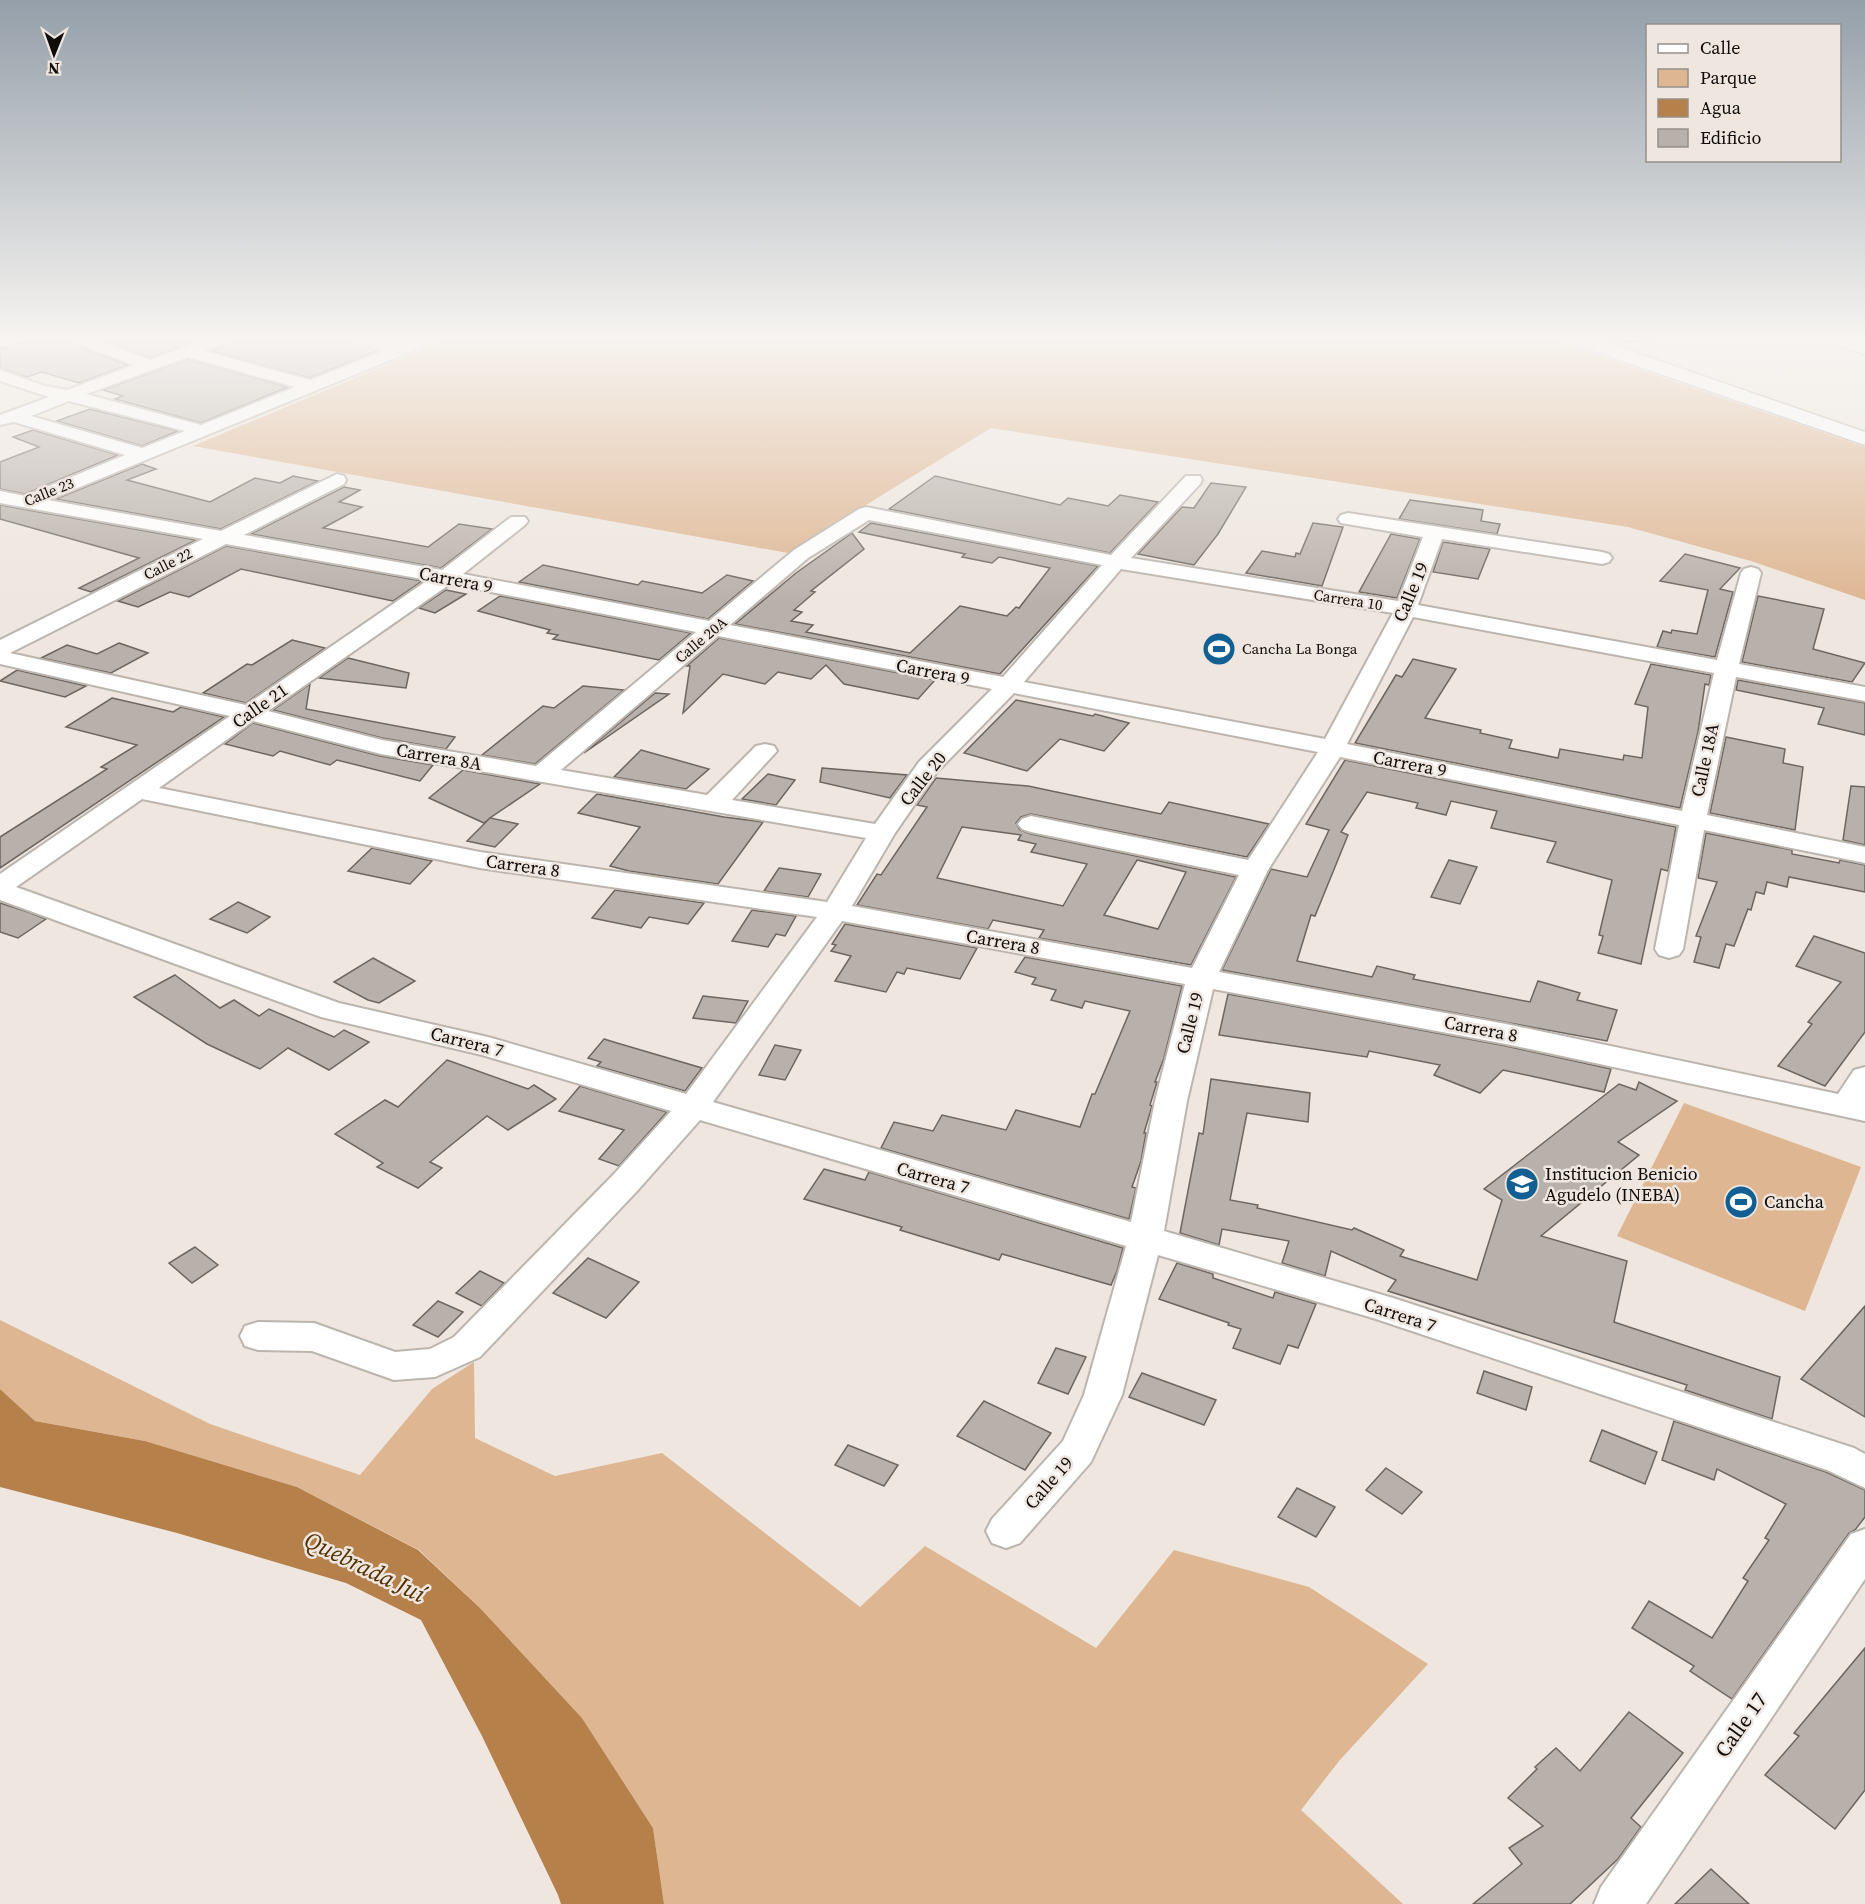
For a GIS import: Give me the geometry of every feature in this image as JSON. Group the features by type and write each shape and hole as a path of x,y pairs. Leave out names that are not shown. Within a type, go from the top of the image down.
{"main road":[{"path":"1827,426 1865,439"}],"street":[{"path":"38,426 111,444 140,454"},
{"path":"186,426 201,430"},
{"name":"Calle 23","path":"0,512 211,426"},
{"name":"Calle 22","path":"0,649 337,480"},
{"name":"Calle 20","path":"258,1335 314,1337 394,1366 435,1363 467,1347 626,1182 692,1108 835,911 882,833 928,767 1008,686 1116,562 1192,480"},
{"name":"Carrera 9","path":"0,497 446,578 1333,748 1865,855"},
{"name":"Carrera 10","path":"866,513 1116,562 1406,609 1725,666 1865,694"},
{"name":"Calle 20A","path":"542,774 801,554 866,513"},
{"path":"1348,519 1602,558"},
{"name":"Calle 21","path":"0,888 446,578 518,521"},
{"name":"Calle 19","path":"1006,1531 1077,1451 1103,1395 1145,1240 1171,1101 1201,979 1255,870 1333,748 1406,609 1435,532"},
{"name":"Calle 18A","path":"1669,949 1692,821 1725,666 1751,573"},
{"name":"Carrera 8A","path":"0,657 381,747 882,833"},
{"path":"713,804 765,751"},
{"name":"Carrera 8","path":"138,790 480,860 835,911 1506,1034 1856,1107"},
{"path":"1031,824 1255,870"},
{"name":"Carrera 7","path":"0,888 331,1010 488,1047 1380,1307 1840,1459 1865,1472"},
{"path":"1856,1107 1865,1077"},
{"name":"Calle 17","path":"1618,1904 1865,1546"}],"green space":[{"path":"241,426 1804,426 1865,447 1865,600 1751,561 1628,527 991,428 788,553 193,446"},
{"name":"Cancha","path":"1684,1103 1861,1167 1805,1311 1617,1236"},
{"path":"0,1320 210,1424 360,1475 432,1389 474,1362 475,1438 555,1476 662,1453 860,1607 925,1546 1096,1648 1174,1550 1309,1587 1428,1664 1339,1761 1301,1810 1403,1904 664,1904 653,1828 582,1718 480,1608 419,1550 297,1487 145,1441 35,1421 0,1389"}],"water":[{"name":"Quebrada Juí","path":"0,1389 35,1421 145,1441 297,1487 418,1550 480,1608 582,1718 653,1828 664,1904 561,1904 482,1736 421,1620 346,1583 177,1533 0,1487"}],"building":[{"path":"74,426 157,426 178,431 142,446"},
{"path":"33,430 118,455 25,494 0,489 0,462 39,447 13,437"},
{"path":"142,464 156,469 127,480 210,502 255,478 280,483 293,476 318,481 221,529 56,499"},
{"path":"935,476 1060,505 1068,498 1108,506 1120,495 1158,502 1110,553 889,509"},
{"path":"1211,483 1246,487 1218,534 1194,565 1138,554 1182,507 1194,508"},
{"path":"344,487 360,490 339,502 362,507 323,528 428,547 459,524 492,529 441,568 251,534"},
{"path":"1410,500 1483,510 1481,521 1500,524 1497,534 1399,519"},
{"path":"0,505 196,540 91,592 79,588 139,558 0,519"},
{"path":"871,523 1098,566 1000,674 735,624 796,573 852,533 864,549 811,591 815,592 794,610 802,612 791,621 813,625 806,632 910,653 960,606 1007,616 1016,607 1019,608 1050,568 999,557 992,563 962,557 965,554 859,532"},
{"path":"1313,523 1343,527 1322,586 1246,573 1262,551 1295,557 1296,553 1300,554"},
{"path":"1391,534 1420,539 1397,598 1359,592"},
{"path":"1443,542 1490,549 1478,579 1433,572"},
{"path":"226,546 422,581 393,601 241,569 189,597 170,592 138,607 118,601"},
{"path":"1685,554 1740,568 1720,589 1733,592 1715,657 1657,647 1663,631 1697,634 1708,590 1660,581"},
{"path":"543,565 638,585 642,581 702,593 727,575 753,581 708,619 519,582"},
{"path":"446,590 466,594 435,613 419,608"},
{"path":"500,596 691,633 659,660 553,639 558,635 547,633 550,630 478,611"},
{"path":"1758,596 1824,609 1813,649 1865,663 1852,682 1742,662"},
{"path":"719,638 935,680 918,699 844,684 826,665 811,679 778,672 765,684 723,674 683,713 690,666 687,666"},
{"path":"292,640 325,648 246,703 203,693 247,664 252,665"},
{"path":"119,643 148,653 111,673 41,658 67,645 97,654"},
{"path":"348,658 409,673 406,688 319,678"},
{"path":"1413,659 1456,669 1425,718 1481,730 1480,733 1512,740 1509,748 1558,758 1560,749 1623,760 1624,755 1642,758 1648,707 1635,704 1651,664 1711,675 1709,685 1705,684 1698,732 1680,808 1355,743 1396,675 1402,677"},
{"path":"17,670 86,686 65,697 0,681"},
{"path":"1738,680 1865,703 1865,735 1818,724 1824,708 1736,690"},
{"path":"310,684 306,709 455,737 446,749 382,738 273,710"},
{"path":"583,686 624,690 535,764 482,755 543,706 554,708"},
{"path":"655,693 669,694 584,753"},
{"path":"112,698 173,712 181,707 224,717 0,868 0,837 107,769 101,767 137,745 66,727"},
{"path":"1016,700 1093,716 1095,714 1129,723 1104,751 1060,739 1027,771 964,753"},
{"path":"253,723 380,756 433,765 420,781 337,760 330,765 280,751 273,756 225,744"},
{"path":"1726,737 1785,749 1783,763 1803,767 1795,830 1710,813"},
{"path":"641,750 709,769 686,789 614,777"},
{"path":"1345,760 1676,827 1668,871 1661,869 1641,964 1598,953 1603,936 1599,935 1612,880 1547,862 1556,842 1491,828 1497,811 1451,801 1446,815 1416,808 1418,803 1367,792 1341,832 1348,835 1315,916 1311,915 1297,961 1372,977 1377,966 1415,975 1413,979 1530,1002 1538,981 1580,993 1577,1000 1617,1010 1607,1041 1222,970 1271,869 1307,877 1329,830 1306,824"},
{"path":"822,768 907,775 890,798 820,782"},
{"path":"463,770 540,784 484,823 429,798"},
{"path":"768,774 795,780 776,805 742,799"},
{"path":"936,778 1028,786 1161,814 1169,802 1269,824 1247,857 1031,814 1021,817 1016,823 1020,830 1031,834 1236,877 1191,965 1039,938 1044,930 993,920 988,929 857,905 877,874 881,875 927,807 917,805","holes":["962,827 1021,835 1018,840 1036,844 1031,852 1087,864 1063,906 937,878","1137,860 1186,872 1158,929 1104,915"]},
{"path":"1851,786 1865,787 1865,845 1843,840"},
{"path":"597,794 763,822 718,884 629,871 610,866 640,827 578,813"},
{"path":"490,818 518,824 495,847 467,841"},
{"path":"1706,833 1792,850 1792,854 1839,863 1840,860 1865,865 1865,892 1789,877 1787,887 1767,882 1764,894 1756,892 1751,910 1748,909 1734,946 1726,944 1719,968 1694,962 1701,937 1696,936 1717,882 1698,878"},
{"path":"372,848 432,861 410,884 348,871"},
{"path":"1449,860 1477,867 1460,904 1431,897"},
{"path":"779,868 821,874 808,897 764,891"},
{"path":"615,890 704,903 688,924 649,917 641,928 592,918"},
{"path":"238,902 270,917 247,933 210,919"},
{"path":"0,903 46,919 18,938 0,932"},
{"path":"752,910 796,916 785,936 776,934 768,947 732,941"},
{"path":"845,924 977,948 960,979 907,968 904,974 897,972 886,992 835,981 851,956 831,951 836,945 832,944"},
{"path":"1814,936 1865,953 1865,1032 1825,1086 1778,1066 1812,1024 1808,1022 1841,982 1796,966"},
{"path":"1025,957 1182,986 1164,1058 1155,1082 1157,1082 1144,1133 1146,1133 1141,1161 1132,1187 1136,1188 1129,1219 881,1148 894,1122 933,1131 942,1115 1006,1130 1016,1110 1080,1127 1092,1094 1095,1094 1130,1011 1085,1001 1082,1008 1051,1000 1056,990 1032,984 1036,978 1015,972"},
{"path":"373,958 415,981 379,1003 368,1000 334,982"},
{"path":"175,975 220,1008 234,1000 259,1016 269,1009 334,1037 344,1030 369,1042 329,1070 288,1048 260,1069 207,1044 134,997"},
{"path":"1228,994 1506,1046 1611,1069 1604,1092 1503,1070 1480,1093 1434,1075 1440,1065 1369,1051 1367,1057 1219,1035"},
{"path":"703,996 748,1001 736,1023 693,1018"},
{"path":"604,1039 702,1068 685,1091 597,1066 601,1062 588,1058"},
{"path":"775,1045 801,1050 785,1080 759,1075"},
{"path":"447,1060 528,1089 534,1085 556,1099 508,1130 487,1116 430,1162 442,1168 418,1188 377,1167 383,1163 335,1134 385,1100 398,1107"},
{"path":"1211,1079 1310,1093 1308,1122 1247,1113 1230,1200 1258,1205 1257,1208 1352,1230 1354,1228 1404,1250 1400,1256 1477,1280 1502,1200 1484,1189 1619,1084 1636,1090 1639,1082 1677,1101 1618,1142 1639,1155 1541,1236 1627,1261 1614,1322 1780,1377 1772,1419 1685,1390 1687,1385 1388,1291 1396,1280 1331,1251 1325,1276 1282,1263 1289,1241 1222,1229 1219,1245 1180,1233 1199,1133 1203,1134"},
{"path":"580,1086 667,1112 619,1166 599,1159 624,1130 559,1111"},
{"path":"824,1169 865,1180 869,1172 1123,1248 1117,1271 1111,1285 1002,1254 999,1260 900,1230 902,1227 804,1199"},
{"path":"195,1247 218,1265 192,1283 169,1263"},
{"path":"588,1258 639,1282 606,1318 553,1293"},
{"path":"1177,1263 1213,1274 1213,1278 1273,1298 1275,1292 1316,1304 1298,1348 1288,1345 1280,1364 1233,1348 1241,1329 1159,1299"},
{"path":"480,1271 504,1283 482,1306 456,1293"},
{"path":"438,1301 463,1312 438,1337 413,1325"},
{"path":"1865,1306 1865,1417 1801,1379"},
{"path":"1056,1348 1086,1357 1068,1394 1038,1383"},
{"path":"1484,1371 1532,1387 1526,1410 1477,1393"},
{"path":"1142,1373 1216,1400 1204,1425 1129,1397"},
{"path":"984,1401 1051,1433 1025,1470 957,1436"},
{"path":"1674,1421 1826,1472 1865,1490 1865,1517 1855,1530 1849,1533 1732,1699 1690,1671 1694,1666 1632,1628 1649,1601 1712,1638 1748,1581 1743,1578 1769,1540 1765,1538 1786,1504 1717,1469 1714,1480 1662,1460"},
{"path":"1602,1430 1657,1452 1645,1484 1590,1461"},
{"path":"848,1445 898,1465 884,1486 835,1465"},
{"path":"1386,1468 1422,1492 1402,1514 1366,1490"},
{"path":"1297,1488 1335,1507 1316,1537 1278,1517"},
{"path":"1865,1648 1865,1790 1835,1829 1765,1775 1799,1736 1794,1733"},
{"path":"1629,1712 1683,1753 1631,1818 1641,1827 1618,1859 1570,1904 1473,1904 1522,1864 1509,1848 1543,1826 1508,1798 1537,1769 1535,1767 1556,1748 1580,1771"},
{"path":"1711,1869 1749,1904 1675,1904"}],"place":[{"name":"Cancha La Bonga","path":"1219,649"},
{"name":"Institucion Benicio Agudelo (INEBA)","path":"1522,1184"},
{"name":"Cancha","path":"1741,1202"}]}
